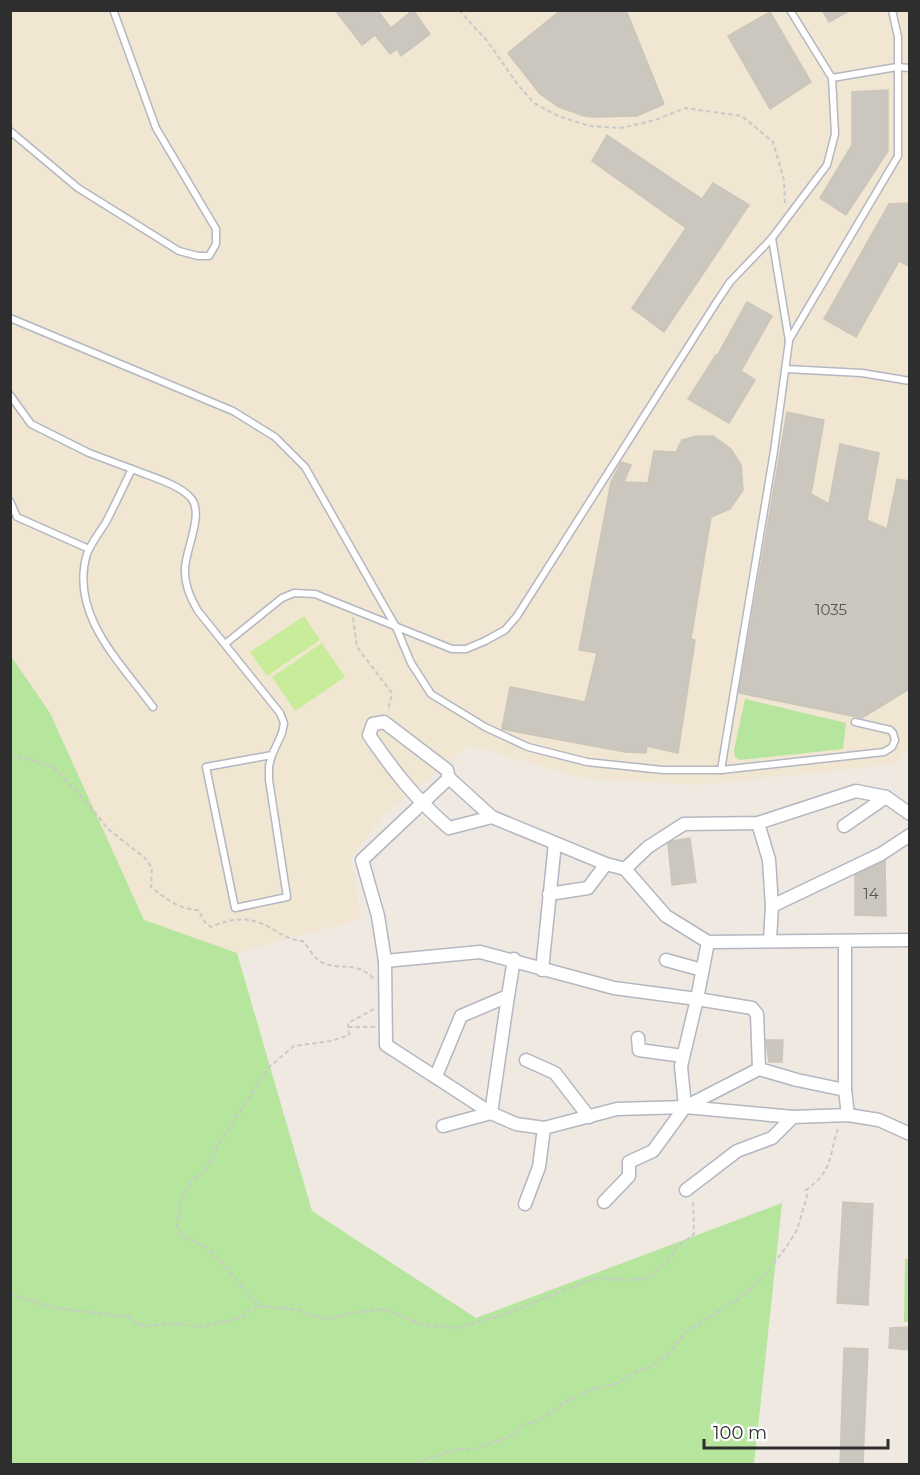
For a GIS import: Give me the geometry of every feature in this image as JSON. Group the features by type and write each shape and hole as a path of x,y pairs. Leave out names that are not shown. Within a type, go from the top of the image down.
{"street":[{"path":"492,817 449,828 421,803 397,775 369,735 373,724 384,722 447,770 449,778 492,817 606,864 625,869 666,916 708,942 909,940"},
{"path":"449,778 362,860 378,916 385,962 387,1046 491,1113 516,1124 544,1128 617,1109 686,1107 793,1118 845,1115 879,1120 909,1134"},
{"path":"625,869 648,847 684,824 758,823 856,791 886,797 909,814"},
{"path":"844,826 886,797"},
{"path":"758,823 769,860 772,906 770,940"},
{"path":"772,906 881,854 909,835"},
{"path":"542,970 555,843"},
{"path":"549,894 588,888 606,864"},
{"path":"686,1107 681,1065 708,942"},
{"path":"845,942 845,1115"},
{"path":"385,962 480,952 514,959 542,970 614,987 752,1008 758,1014 759,1069"},
{"path":"491,1113 514,959"},
{"path":"666,960 702,970"},
{"path":"435,1076 460,1016 508,996"},
{"path":"638,1038 639,1050 683,1056"},
{"path":"526,1060 555,1073 589,1117"},
{"path":"604,1202 629,1176 629,1162 653,1151 686,1107 759,1069 845,1090"},
{"path":"443,1126 491,1113"},
{"path":"686,1190 737,1151 772,1137 793,1118"},
{"path":"525,1204 538,1167 544,1128"}],"lane":[{"path":"225,644 282,598 294,593 315,594 452,649 466,649 505,630 517,616 730,282 772,238 827,165 835,135 831,78 790,10"},
{"path":"789,341 898,156 898,37 892,10"},
{"path":"10,131 78,188 179,251 198,256 209,256 216,244 216,229 156,128 114,11"},
{"path":"831,78 897,67 909,68"},
{"path":"721,770 789,341 772,238"},
{"path":"10,318 233,411 275,437 305,466 396,627 411,663 431,694 484,728 528,747 597,763 663,770 721,770 884,752 892,747 895,740 890,730 855,722"},
{"path":"786,369 862,373 909,381"},
{"path":"10,395 31,424 89,453 177,488 192,498 196,510 185,569 186,584 198,611 274,704 284,723 282,734 272,754 269,780 287,897 236,908 206,767 272,754"},
{"path":"132,469 89,549 83,573 86,604 94,627 153,706"},
{"path":"10,501 17,517 89,549"}],"path":[{"path":"459,10 488,42 518,85 534,103 558,116 590,126 621,128 656,120 685,108 742,116 773,142 784,180 785,218"},
{"path":"352,608 357,647 392,693 384,722"},
{"path":"10,757 25,758 54,768 108,829 145,858 152,868 151,887 169,901 185,909 198,909 205,922 211,927 243,918 266,925 286,938 303,941 316,958 324,964 350,965 368,973 386,989 373,1011 348,1023 349,1035 332,1041 294,1046 268,1066 225,1133 206,1169 191,1182 180,1203 177,1226 183,1237 210,1250 246,1293 258,1303 274,1309 300,1310 307,1315 330,1319 352,1313 384,1309 424,1325 456,1328 502,1315 595,1278 645,1279 668,1262 677,1247 694,1234 693,1191 686,1190"},
{"path":"348,1027 373,1026 386,1030"},
{"path":"416,1464 458,1449 473,1449 514,1435 522,1426 545,1417 563,1403 593,1389 618,1383 638,1370 647,1369 669,1353 686,1332 741,1297 772,1267 797,1230 807,1190 821,1180 829,1166 834,1139 845,1115"},
{"path":"10,1294 55,1308 130,1317 136,1324 148,1326 173,1323 199,1327 233,1321 256,1308 258,1303"}],"shaded area":[{"path":"10,11 909,11 910,745 896,764 698,785 583,778 469,745 382,817 351,858 361,919 237,953 144,921 50,713 11,656"}],"green space":[{"path":"304,616 320,640 267,676 250,652"},
{"path":"322,643 345,677 295,711 272,677"},
{"path":"11,656 50,713 144,920 237,953 312,1211 476,1318 782,1203 754,1464 11,1464"},
{"path":"745,699 846,723 843,749 740,760 735,757 734,750"},
{"path":"905,1259 909,1259 909,1322 904,1322"}],"building":[{"path":"335,10 377,10 391,28 413,10 430,34 401,56 397,49 390,54 375,35 362,45"},
{"path":"561,10 626,10 664,104 637,116 594,117 559,107 540,94 508,53"},
{"path":"822,10 851,10 829,22"},
{"path":"770,12 811,82 770,109 728,36"},
{"path":"888,90 888,151 846,215 820,198 852,145 852,92"},
{"path":"607,135 702,199 713,183 749,205 664,332 632,308 686,228 592,161"},
{"path":"909,203 909,266 899,261 856,337 824,319 889,204"},
{"path":"747,302 772,316 741,371 755,380 729,423 688,399 717,356"},
{"path":"787,412 824,420 811,494 829,504 840,444 879,453 867,520 887,529 897,479 909,481 909,689 862,718 739,693"},
{"path":"697,436 713,436 731,449 741,465 743,490 730,509 711,517 691,639 695,640 678,753 647,746 646,753 625,752 502,729 510,687 585,702 597,653 579,650 611,482 621,462 631,465 624,482 648,483 654,451 676,452 682,440"},
{"path":"690,838 696,882 672,885 668,844 672,841"},
{"path":"885,861 886,916 855,915 855,875"},
{"path":"766,1040 783,1040 782,1062 769,1062"},
{"path":"843,1202 873,1204 868,1305 837,1303"},
{"path":"909,1327 909,1350 889,1348 890,1328"},
{"path":"844,1348 868,1349 863,1464 840,1464"}]}
